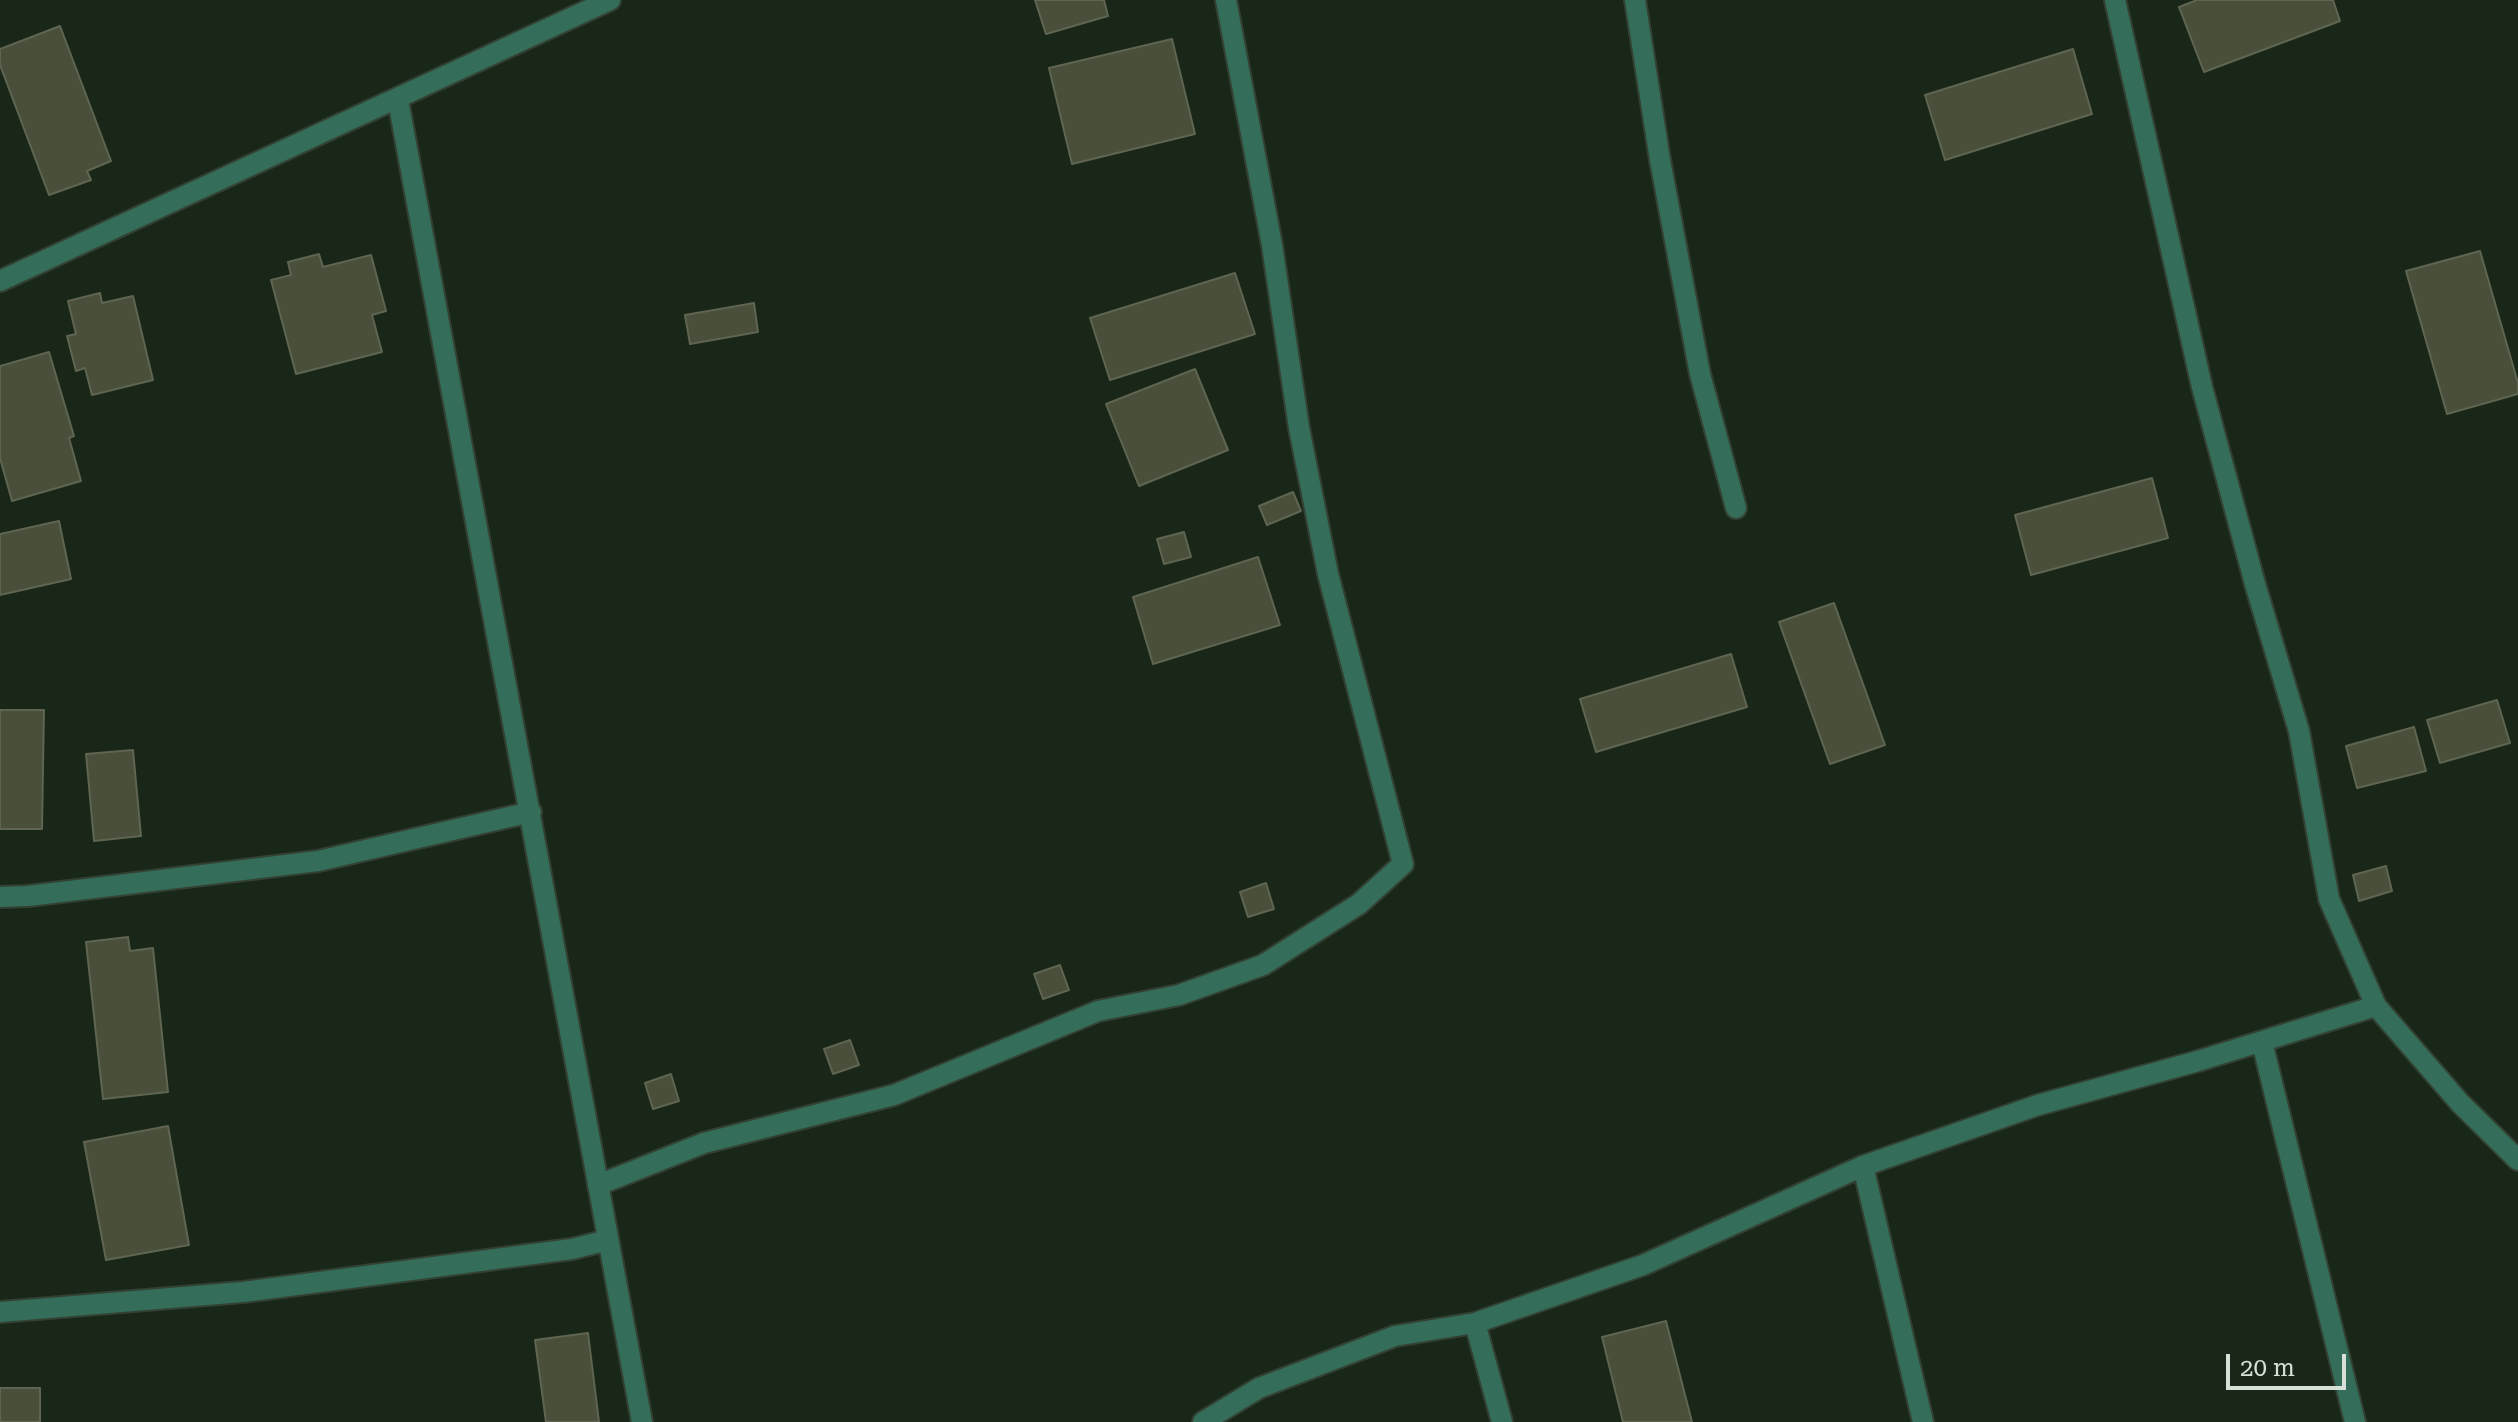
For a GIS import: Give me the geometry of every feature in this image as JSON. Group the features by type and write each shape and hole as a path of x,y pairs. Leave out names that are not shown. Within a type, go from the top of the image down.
{"street":[{"path":"0,281 610,0"},
{"path":"598,1185 704,1143 894,1095 1098,1011 1179,995 1263,965 1359,904 1403,864 1322,545 1299,428 1272,245 1226,0"},
{"path":"1635,0 1660,160 1700,374 1736,508"},
{"path":"2115,0 2202,387 2255,584 2299,731 2329,899 2376,1006 2460,1103 2518,1160"},
{"path":"398,100 642,1422"},
{"path":"0,897 318,861 531,812"},
{"path":"1203,1422 1259,1388 1395,1336 1475,1323 1643,1265 1863,1166 2038,1105 2262,1042 2376,1006"},
{"path":"2262,1042 2355,1422"},
{"path":"1863,1166 1923,1422"},
{"path":"0,1312 243,1292 572,1249 608,1240"},
{"path":"1475,1323 1502,1422"}],"building":[{"path":"1035,0 1104,0 1108,16 1046,34"},
{"path":"2197,0 2333,0 2340,21 2204,72 2179,7"},
{"path":"60,26 111,161 87,171 91,180 49,195 0,65 0,49"},
{"path":"1172,39 1195,134 1072,164 1049,68"},
{"path":"2073,49 2092,114 1945,160 1925,95"},
{"path":"2480,251 2518,383 2518,394 2447,414 2406,271"},
{"path":"319,254 323,267 371,255 386,311 372,315 382,352 296,374 271,280 291,275 288,262"},
{"path":"1235,273 1255,334 1110,380 1090,318"},
{"path":"100,293 102,303 133,296 153,380 92,395 85,368 76,371 67,336 76,334 68,301"},
{"path":"754,303 758,332 690,344 685,315"},
{"path":"49,352 74,436 69,438 81,481 12,501 0,458 0,366"},
{"path":"1195,369 1228,450 1139,486 1106,404"},
{"path":"2152,478 2168,538 2031,575 2015,515"},
{"path":"1293,492 1301,511 1267,525 1259,506"},
{"path":"59,521 71,579 0,595 0,534"},
{"path":"1184,532 1191,557 1164,564 1157,539"},
{"path":"1258,557 1280,625 1153,664 1133,597"},
{"path":"1834,603 1885,745 1830,764 1779,622"},
{"path":"1731,654 1747,707 1596,752 1580,699"},
{"path":"2497,700 2510,743 2440,763 2427,720"},
{"path":"0,710 44,710 42,829 0,829"},
{"path":"2414,727 2426,771 2357,788 2346,746"},
{"path":"133,750 141,836 94,841 86,754"},
{"path":"2386,866 2392,891 2359,901 2353,875"},
{"path":"1266,883 1274,909 1248,917 1240,892"},
{"path":"128,937 130,951 153,948 168,1092 103,1099 86,942"},
{"path":"1060,965 1069,990 1043,999 1034,974"},
{"path":"850,1040 859,1065 833,1074 824,1049"},
{"path":"671,1074 679,1101 653,1109 645,1083"},
{"path":"168,1126 189,1245 106,1260 84,1142"},
{"path":"1666,1321 1692,1422 1623,1422 1602,1337"},
{"path":"588,1333 599,1422 546,1422 535,1340"},
{"path":"0,1388 40,1388 40,1422 0,1422"}]}
